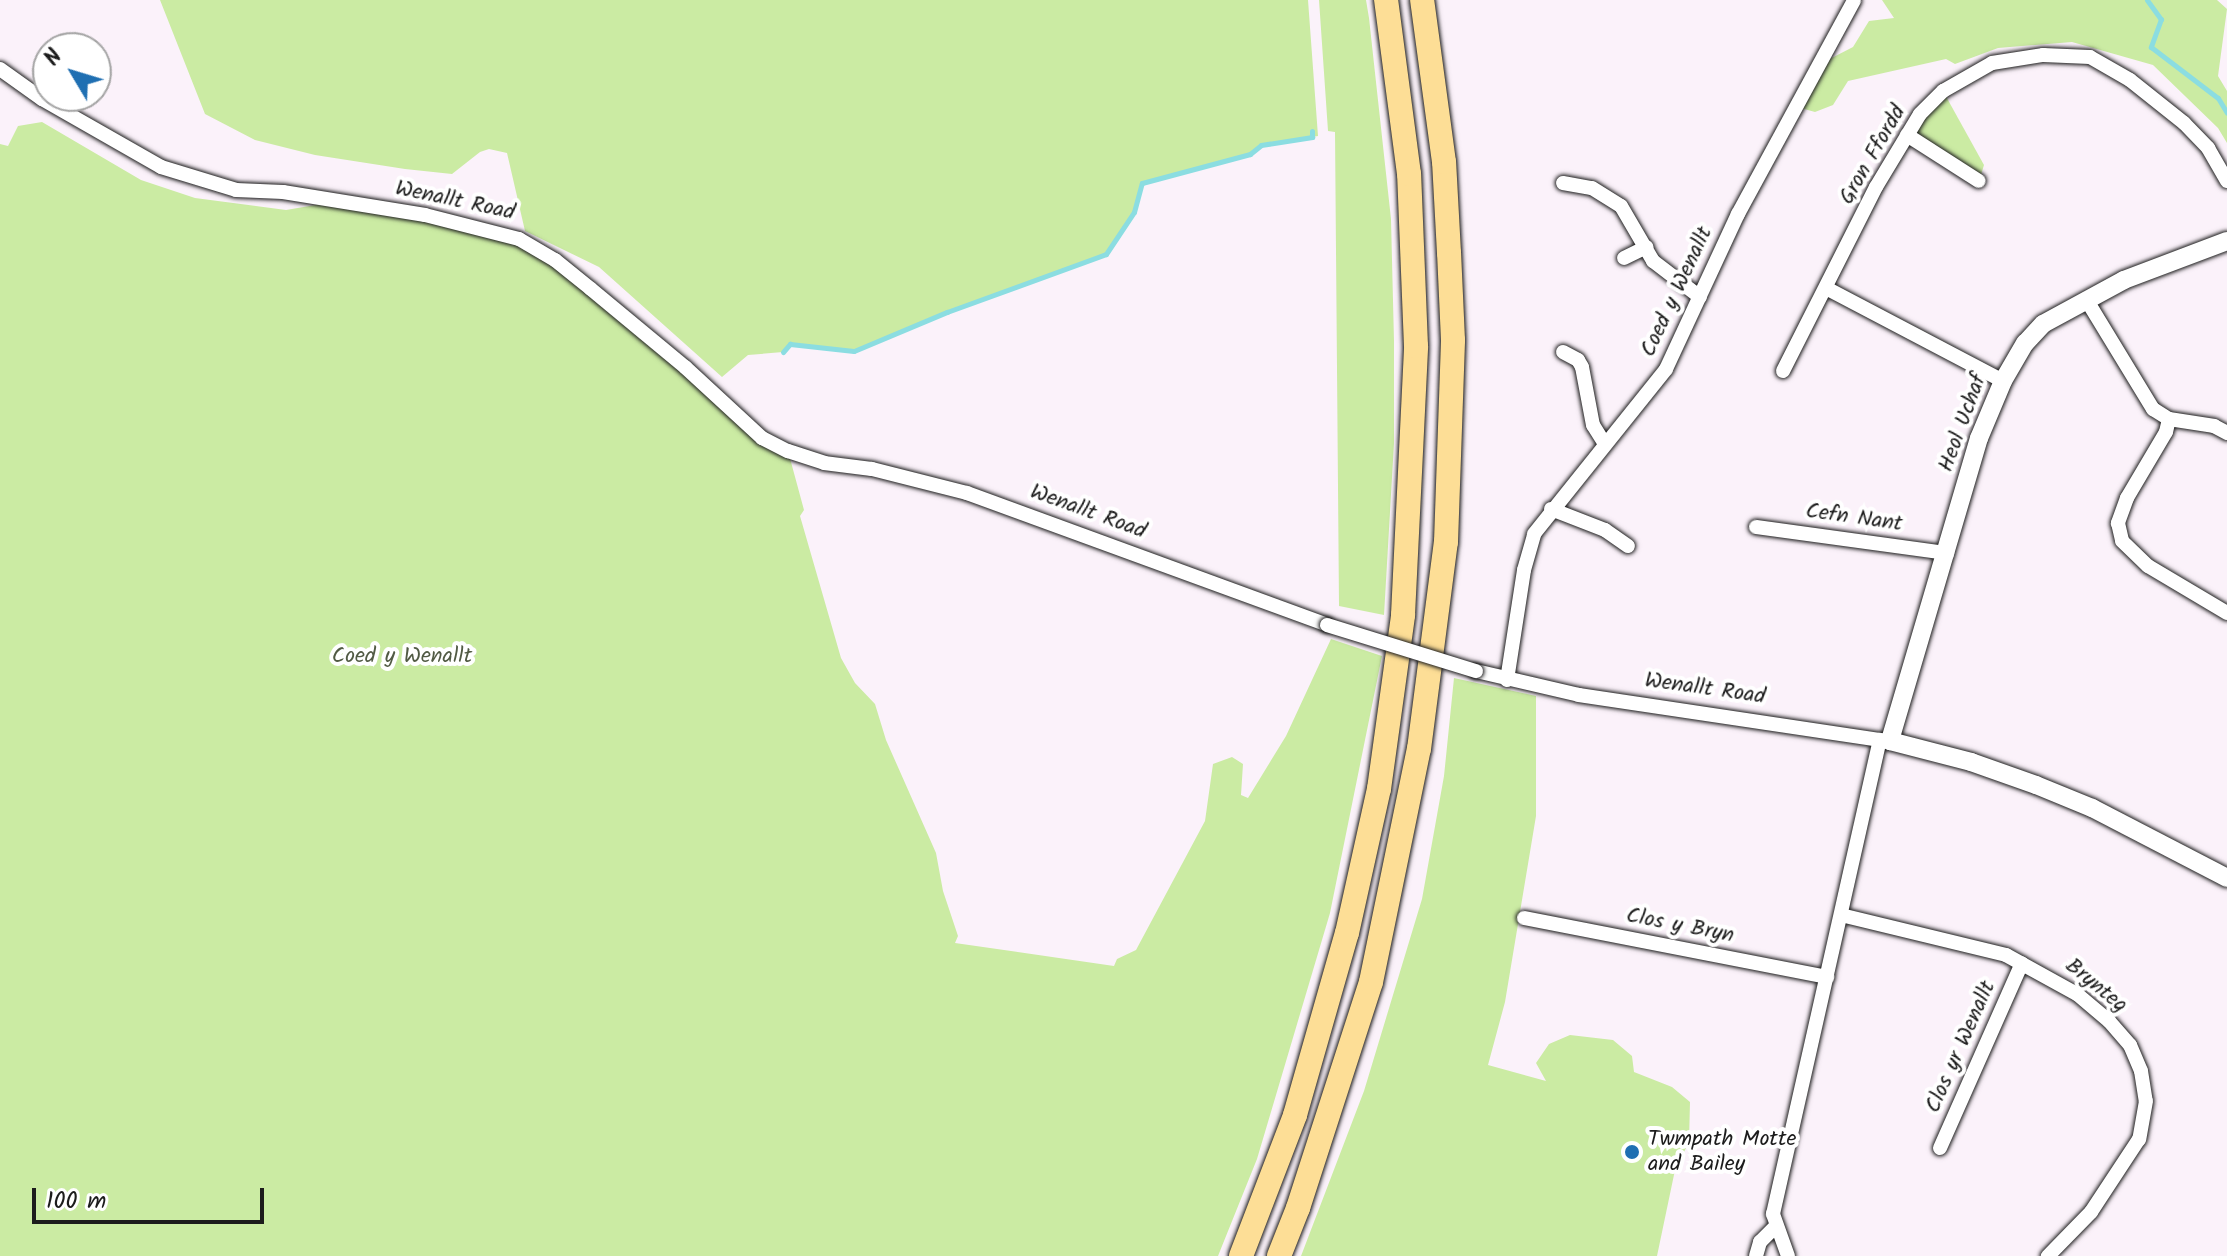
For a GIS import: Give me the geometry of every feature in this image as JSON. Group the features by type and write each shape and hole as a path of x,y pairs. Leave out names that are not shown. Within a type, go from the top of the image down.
{"highway":[{"path":"1241,1256 1295,1115 1347,933 1381,775 1403,615 1416,346 1409,174 1386,0"},
{"path":"1279,1256 1303,1194 1371,982 1419,749 1446,542 1453,340 1444,162 1422,0"}],"street":[{"name":"Coed y Wenallt","path":"1507,680 1529,549 1551,509 1666,369 1738,214 1854,1"},
{"name":"Gron Ffordd","path":"1783,371 1907,135 1943,91 1992,63 2043,55 2090,57 2130,80 2184,123 2208,148 2227,181"},
{"name":"Wenallt Road","path":"0,69 42,99 161,167 236,190 283,192 425,215 519,239 555,260 591,289 685,367 762,438 788,451 824,463 872,469 967,493 1327,625 1507,680 1579,695 1885,740 1971,762 2092,808 2227,878"},
{"path":"1907,135 1979,181"},
{"path":"1563,183 1608,195 1621,206 1653,261 1700,297"},
{"name":"Heol Uchaf","path":"1885,740 1947,553 1979,438 2003,381 2025,343 2043,324 2086,299 2124,280 2227,241"},
{"path":"1624,258 1647,247"},
{"path":"1826,288 2003,381"},
{"path":"2086,299 2136,386 2153,409 2169,419 2214,426 2227,433"},
{"path":"1563,352 1578,360 1582,367 1593,425 1605,444"},
{"path":"2169,419 2166,432 2127,498 2118,523 2122,541 2148,566 2227,613"},
{"path":"1551,509 1605,530 1628,546"},
{"name":"Cefn Nant","path":"1756,527 1947,553"},
{"path":"1788,1256 1773,1214 1841,915 1885,740"},
{"name":"Brynteg","path":"1841,915 1976,945 2022,963 2077,994 2109,1021 2130,1045 2141,1071 2146,1101 2139,1139 2091,1212 2048,1256"},
{"name":"Clos y Bryn","path":"1524,918 1827,977"},
{"name":"Clos yr Wenallt","path":"1940,1148 2022,963"},
{"path":"1756,1256 1760,1242 1776,1226"}],"green space":[{"path":"160,0 1308,0 1318,136 1261,145 1250,154 1142,183 1134,212 1106,254 947,312 854,351 791,344 783,352 748,355 722,377 599,267 525,231 507,153 489,149 480,152 452,174 405,169 315,155 255,140 205,114"},
{"path":"1319,0 1366,0 1391,219 1394,443 1384,615 1339,606 1335,132 1328,131"},
{"path":"1882,0 2217,0 2227,9 2218,76 2227,91 2227,143 2218,128 2153,65 2072,42 1998,48 1955,64 1946,59 1848,81 1833,105 1815,112 1797,107 1820,64 1853,47 1869,21 1894,18"},
{"path":"1943,91 1984,165 1979,181 1907,135"},
{"name":"Coed y Wenallt","path":"42,122 141,180 195,198 286,210 339,201 519,239 788,451 804,510 800,516 841,658 855,683 875,704 886,740 936,853 943,891 958,936 955,943 1114,966 1117,959 1136,950 1205,821 1213,764 1232,757 1243,764 1241,795 1248,798 1286,736 1331,639 1382,656 1330,913 1257,1159 1218,1256 0,1256 0,144 8,146 18,126"},
{"path":"1454,678 1536,696 1536,816 1505,1002 1488,1065 1546,1081 1536,1063 1549,1044 1570,1035 1613,1040 1632,1056 1634,1072 1672,1087 1690,1102 1689,1142 1675,1170 1657,1256 1301,1256 1364,1091 1422,899 1444,776"}],"waterway":[{"path":"2147,0 2161,19 2151,47 2218,98 2227,113"},
{"path":"783,352 790,344 854,351 947,312 1106,254 1134,212 1142,183 1250,154 1261,145 1312,137 1312,131"}],"place":[{"name":"Twmpath Motte and Bailey","path":"1632,1152"}]}
